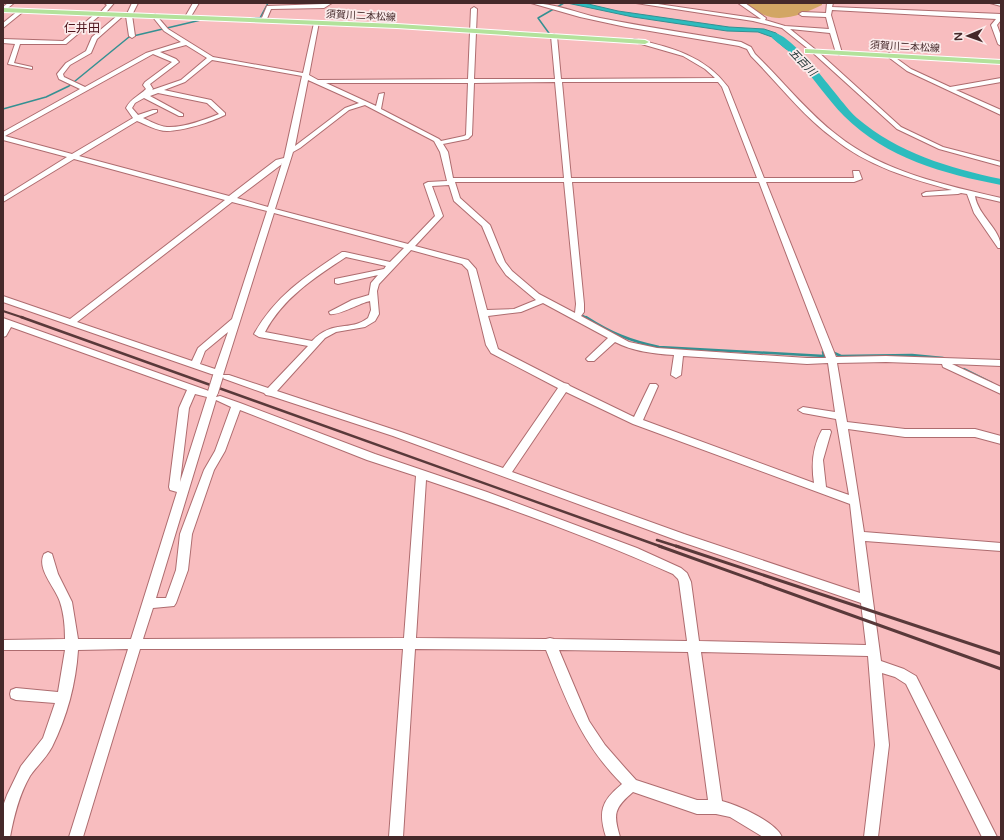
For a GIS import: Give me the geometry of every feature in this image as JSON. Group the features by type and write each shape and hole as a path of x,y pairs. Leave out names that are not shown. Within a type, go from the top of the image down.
{"main road":[{"name":"須賀川二本松線","path":"3,10 120,16 264,20 645,42"},
{"name":"須賀川二本松線","path":"811,51 1001,62"}],"street":[{"path":"3,10 11,3"},
{"path":"3,41 64,42 99,15 111,3 107,3"},
{"path":"132,36 129,16 135,3"},
{"path":"188,17 196,3"},
{"path":"264,20 269,7 324,6 329,3"},
{"path":"534,3 604,20 741,44 749,48 753,55 815,118 845,145 889,166 971,193 1001,200"},
{"path":"639,3 753,19 784,27 832,30"},
{"path":"740,3 761,17 784,27 883,115 908,134 950,151 1001,164"},
{"path":"899,3 902,12"},
{"path":"993,3 1001,4"},
{"path":"839,53 828,15 829,6 902,12 932,11 1000,16 994,25 1001,44"},
{"path":"440,143 466,138 469,135 475,32 474,9"},
{"path":"3,26 21,11"},
{"path":"802,14 828,15"},
{"path":"86,89 72,84 60,76 65,67 89,52 94,38 120,16"},
{"path":"155,16 165,29 211,58 305,75 434,137 440,143 444,152 451,182 461,203 486,225 506,268 528,291 542,300 614,338 633,346 679,353 792,360 886,359 1001,363"},
{"path":"76,837 236,320 290,151 317,23"},
{"path":"554,36 566,180 580,312 576,317"},
{"path":"634,41 666,48 688,56 709,68 720,80 729,96 832,360 855,502 875,665 882,745 871,837"},
{"path":"18,42 11,64 30,68"},
{"path":"3,136 153,52 185,43"},
{"path":"144,95 150,89 146,85 147,83 176,62 153,52"},
{"path":"889,55 909,70 1001,113"},
{"path":"158,91 209,101 223,114 208,120 169,129 156,126 137,118 129,106 132,102 144,95 183,81 211,58"},
{"path":"317,81 720,80"},
{"path":"949,89 1001,80"},
{"path":"376,109 379,107 382,94"},
{"path":"144,95 181,115"},
{"path":"290,151 298,147 347,109 365,103"},
{"path":"3,200 137,118 155,111"},
{"path":"3,136 410,247 470,265 494,351 565,386 603,407 637,422 855,502"},
{"path":"70,323 279,162 286,160"},
{"path":"268,393 314,344 330,331 363,325 370,321 375,314 373,297 375,283 439,216 428,184 451,182 566,180 854,180 858,179 856,173"},
{"path":"926,194 962,190"},
{"path":"971,193 971,197 977,210 1001,246"},
{"path":"314,344 259,334 275,307 293,289 345,254 389,268"},
{"path":"338,281 389,268"},
{"path":"333,312 355,302 373,297"},
{"path":"3,299 268,393 397,434 680,537 867,600"},
{"path":"484,313 512,313 527,309 542,300"},
{"path":"195,366 201,350 236,320"},
{"path":"3,334 6,322 192,389 213,395 421,475 483,495 633,551 677,571 685,582 716,807"},
{"path":"591,359 614,338"},
{"path":"676,375 679,353"},
{"path":"940,362 1001,391"},
{"path":"505,473 565,386"},
{"path":"637,422 653,386"},
{"path":"184,489 174,487 184,408 192,389"},
{"path":"149,603 170,603 182,570 186,534 210,470 220,451 237,405"},
{"path":"803,410 905,433 976,433 1001,440"},
{"path":"821,489 816,468 817,456 826,432"},
{"path":"396,837 408,642 421,475"},
{"path":"859,536 1001,547"},
{"path":"3,837 9,807 17,786 43,749 63,698 68,677 72,644 66,601 50,573 47,564 48,557"},
{"path":"3,645 408,642 693,645 873,651"},
{"path":"550,643 576,708 591,737 612,764 632,785 697,807 716,807 744,816 759,832 774,837"},
{"path":"875,665 899,673 911,680 990,837"},
{"path":"16,694 63,698"},
{"path":"613,837 608,814 612,804 632,785"}],"shaded area":[{"path":"745,3 822,3 822,5 801,14 779,18 764,15"}],"water":[{"path":"567,3 584,3 618,11 729,27 764,29 776,33 795,49 786,49 772,37 758,32 727,31 633,17"}],"waterway":[{"path":"242,18 260,18 268,3"},
{"path":"551,36 538,18 564,3"},
{"path":"3,109 46,97 69,86 129,37 205,19"},
{"name":"五百川","path":"775,36 801,58 833,98 854,120 887,144 942,168 1001,182"},
{"path":"554,62 555,81"},
{"path":"580,314 587,318"},
{"path":"586,317 621,336 659,347 824,356 823,352"},
{"path":"832,352 841,356 912,355 943,358"},
{"path":"964,369 992,383"}],"railway":[{"path":"3,311 21,317"},
{"path":"21,317 662,547"},
{"path":"657,540 679,547"},
{"path":"659,546 1001,669"},
{"path":"676,546 1001,654"}],"district":[{"name":"仁井田","path":"82,28"}]}
